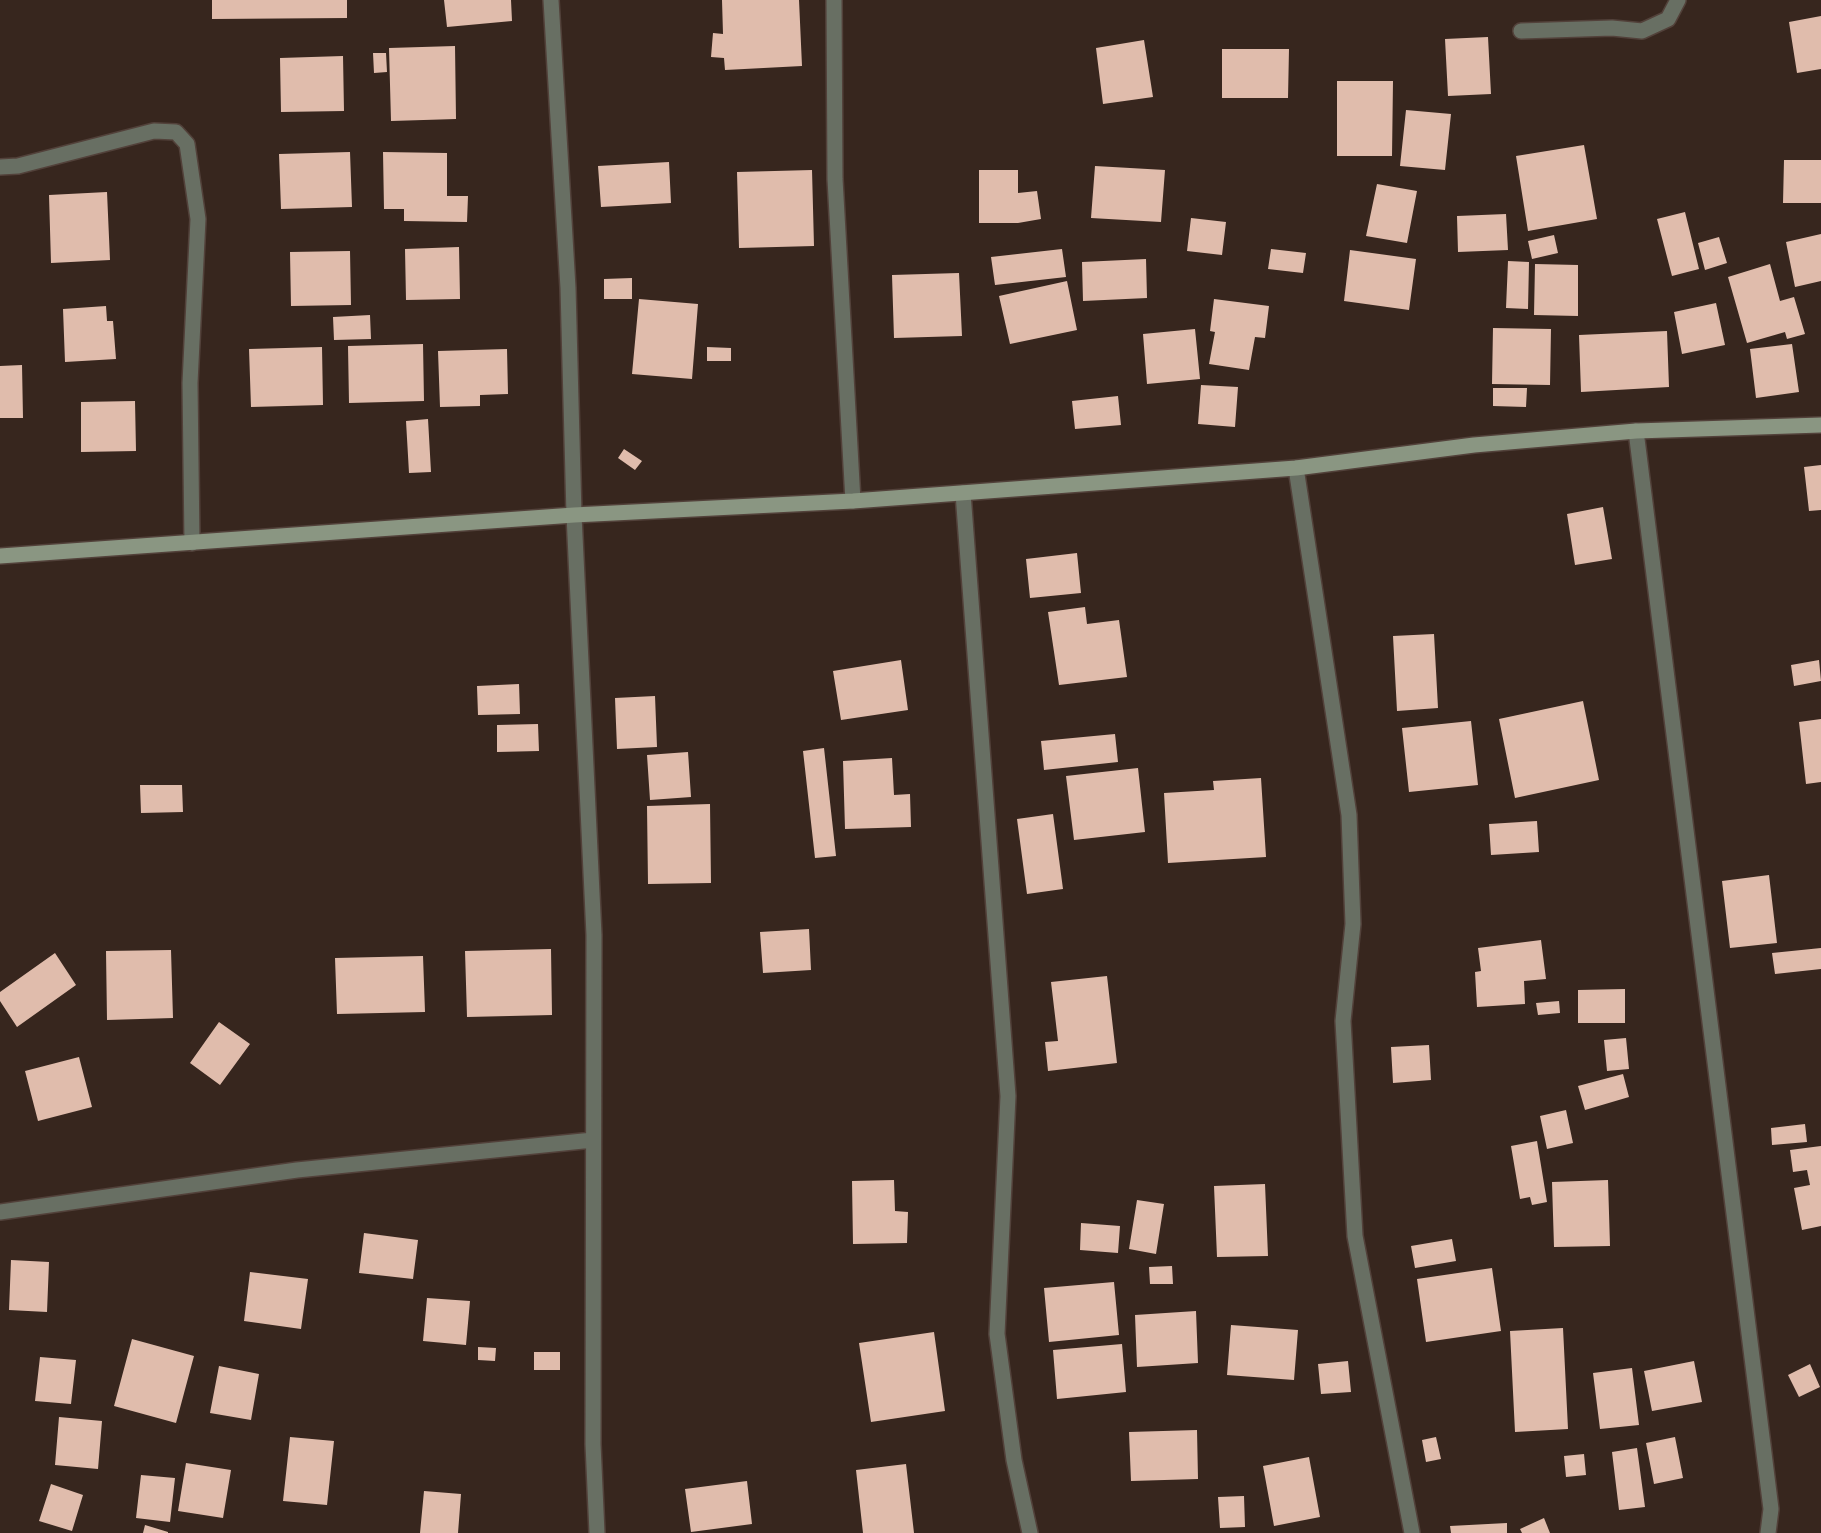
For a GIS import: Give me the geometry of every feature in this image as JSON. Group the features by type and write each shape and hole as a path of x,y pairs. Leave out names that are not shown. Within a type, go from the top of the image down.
{"main road":[{"path":"0,556 574,515 853,501 1296,468 1474,445 1636,431 1821,425"}],"street":[{"path":"551,0 568,288 574,515 594,935 594,1444 597,1533"},
{"path":"834,0 835,179 853,501"},
{"path":"1521,31 1612,28 1642,31 1668,19 1678,0"},
{"path":"0,167 18,166 154,131 176,132 188,144 198,219 190,383 192,543"},
{"path":"1636,431 1771,1509 1768,1533"},
{"path":"1296,468 1349,815 1353,924 1343,1021 1355,1236 1412,1533"},
{"path":"963,493 1008,1096 997,1334 1014,1460 1030,1533"},
{"path":"0,1212 297,1170 593,1140"}],"building":[{"path":"212,0 347,0 347,18 212,19"},
{"path":"444,0 511,0 512,21 447,27"},
{"path":"722,0 799,0 802,66 725,70 724,58 711,57 713,33 723,34"},
{"path":"1821,16 1821,69 1797,73 1789,22"},
{"path":"1488,37 1491,94 1448,96 1445,39"},
{"path":"1144,40 1153,97 1103,104 1096,48"},
{"path":"455,46 456,119 391,121 389,48"},
{"path":"1222,49 1289,49 1288,98 1222,98"},
{"path":"373,53 386,53 387,72 374,73"},
{"path":"343,56 344,111 281,112 280,58"},
{"path":"1337,81 1393,81 1392,156 1337,156"},
{"path":"1406,110 1451,114 1445,170 1400,166"},
{"path":"1584,145 1597,219 1528,231 1516,156"},
{"path":"350,152 352,207 281,209 279,154"},
{"path":"383,152 447,153 447,196 468,196 467,222 404,221 404,209 384,209"},
{"path":"1784,160 1821,160 1821,203 1783,203"},
{"path":"669,162 671,203 601,207 598,166"},
{"path":"1095,166 1165,170 1161,222 1091,218"},
{"path":"812,170 814,246 739,248 737,172"},
{"path":"979,170 1018,170 1018,193 1037,191 1041,219 1018,223 979,223"},
{"path":"1377,184 1417,191 1407,243 1366,236"},
{"path":"107,192 110,260 51,263 49,195"},
{"path":"1685,212 1699,269 1672,276 1657,219"},
{"path":"1506,214 1508,250 1458,252 1457,216"},
{"path":"1191,218 1226,222 1222,255 1187,251"},
{"path":"1821,234 1821,281 1795,287 1786,242"},
{"path":"1554,235 1558,253 1532,259 1528,241"},
{"path":"1719,237 1727,263 1705,270 1698,243"},
{"path":"459,247 460,299 406,300 405,249"},
{"path":"1062,249 1066,277 995,285 991,257"},
{"path":"1271,249 1306,253 1303,273 1268,269"},
{"path":"1350,250 1416,259 1409,310 1344,301"},
{"path":"350,251 351,305 291,306 290,252"},
{"path":"1146,259 1147,298 1083,301 1082,262"},
{"path":"1508,261 1529,262 1528,309 1506,308"},
{"path":"1535,264 1578,265 1578,316 1534,315"},
{"path":"1770,264 1780,301 1794,297 1805,334 1787,339 1785,332 1747,343 1728,277"},
{"path":"959,273 962,336 894,338 892,275"},
{"path":"632,278 632,299 604,299 604,279"},
{"path":"1067,281 1077,330 1010,344 999,296"},
{"path":"639,299 698,304 692,379 632,374"},
{"path":"1214,299 1269,306 1265,338 1255,337 1249,370 1209,364 1215,332 1210,331"},
{"path":"1716,303 1725,345 1682,354 1674,312"},
{"path":"106,306 107,321 113,321 116,359 65,362 63,309"},
{"path":"370,315 371,339 334,340 333,317"},
{"path":"1493,328 1551,329 1550,385 1492,384"},
{"path":"1195,329 1200,379 1147,384 1143,334"},
{"path":"1667,331 1669,387 1581,392 1579,335"},
{"path":"423,344 424,401 349,403 348,346"},
{"path":"1792,344 1799,392 1756,398 1750,349"},
{"path":"322,347 323,405 251,407 249,349"},
{"path":"707,347 731,348 731,361 707,361"},
{"path":"507,349 508,394 480,395 480,406 440,407 438,351"},
{"path":"22,365 23,418 0,418 0,366"},
{"path":"1201,385 1238,387 1235,427 1198,424"},
{"path":"1493,388 1527,388 1526,407 1493,406"},
{"path":"1118,396 1121,425 1075,429 1072,401"},
{"path":"135,401 136,451 81,452 81,402"},
{"path":"428,419 431,472 409,473 406,421"},
{"path":"624,449 642,461 635,470 618,458"},
{"path":"1821,465 1821,510 1809,511 1804,467"},
{"path":"1603,507 1612,559 1575,565 1567,514"},
{"path":"1077,553 1081,593 1030,598 1026,559"},
{"path":"1085,607 1087,624 1119,620 1127,677 1059,685 1048,612"},
{"path":"1434,634 1438,708 1397,711 1393,636"},
{"path":"901,660 908,710 841,720 833,671"},
{"path":"1819,660 1821,681 1794,686 1791,665"},
{"path":"519,684 520,714 478,715 477,686"},
{"path":"655,696 657,747 617,749 615,698"},
{"path":"1583,701 1599,780 1515,798 1499,719"},
{"path":"1821,719 1821,782 1806,784 1799,722"},
{"path":"1471,721 1478,785 1409,792 1402,728"},
{"path":"538,724 539,751 497,752 497,725"},
{"path":"1115,734 1118,762 1044,770 1041,741"},
{"path":"824,748 836,856 815,858 803,751"},
{"path":"688,752 691,797 650,800 647,755"},
{"path":"892,758 894,795 910,794 911,827 845,829 843,761"},
{"path":"1138,768 1145,832 1074,840 1066,776"},
{"path":"1261,778 1266,857 1168,863 1164,793 1214,790 1213,781"},
{"path":"140,785 182,785 183,812 141,813"},
{"path":"710,804 711,883 648,884 647,806"},
{"path":"1053,814 1063,889 1027,894 1017,819"},
{"path":"1537,821 1539,852 1491,855 1489,824"},
{"path":"1769,875 1777,943 1730,948 1722,881"},
{"path":"809,929 811,970 763,973 760,932"},
{"path":"1541,940 1546,979 1524,981 1525,1004 1477,1007 1475,972 1481,971 1478,948"},
{"path":"1821,948 1821,969 1775,974 1772,953"},
{"path":"551,949 552,1015 467,1017 465,951"},
{"path":"171,950 173,1018 107,1020 106,951"},
{"path":"55,953 76,985 17,1027 0,1001 0,992"},
{"path":"423,956 425,1012 337,1014 335,958"},
{"path":"1107,976 1117,1063 1048,1071 1045,1042 1058,1041 1051,982"},
{"path":"1625,989 1625,1023 1578,1023 1578,990"},
{"path":"1559,1001 1560,1013 1538,1015 1536,1003"},
{"path":"219,1022 250,1044 220,1085 190,1063"},
{"path":"1626,1038 1629,1069 1607,1071 1604,1040"},
{"path":"1429,1045 1431,1080 1393,1083 1391,1047"},
{"path":"79,1057 92,1107 38,1121 25,1071"},
{"path":"1623,1074 1629,1097 1585,1110 1578,1086"},
{"path":"1566,1110 1573,1143 1547,1149 1540,1116"},
{"path":"1805,1124 1807,1142 1772,1145 1771,1128"},
{"path":"1537,1141 1547,1202 1532,1205 1530,1197 1520,1199 1511,1146"},
{"path":"1821,1146 1821,1226 1802,1230 1794,1188 1810,1185 1807,1170 1793,1172 1790,1150"},
{"path":"894,1180 895,1211 908,1212 907,1243 853,1244 852,1181"},
{"path":"1608,1180 1610,1246 1554,1247 1552,1182"},
{"path":"1265,1184 1268,1256 1217,1257 1214,1186"},
{"path":"1137,1200 1164,1204 1156,1254 1129,1249"},
{"path":"1081,1223 1120,1226 1118,1253 1080,1250"},
{"path":"364,1233 418,1240 413,1279 359,1273"},
{"path":"1452,1239 1456,1261 1415,1268 1411,1246"},
{"path":"11,1260 49,1262 47,1312 9,1310"},
{"path":"1172,1266 1173,1284 1150,1284 1149,1267"},
{"path":"1492,1268 1501,1331 1426,1342 1417,1279"},
{"path":"250,1272 308,1279 301,1329 244,1321"},
{"path":"1114,1282 1119,1335 1049,1342 1044,1288"},
{"path":"427,1298 470,1301 466,1345 423,1341"},
{"path":"1196,1311 1198,1363 1137,1367 1135,1315"},
{"path":"1231,1325 1298,1330 1294,1380 1227,1375"},
{"path":"1563,1328 1568,1429 1515,1432 1510,1331"},
{"path":"934,1332 945,1411 871,1422 859,1343"},
{"path":"132,1339 194,1356 176,1423 114,1406"},
{"path":"1122,1344 1126,1392 1057,1399 1053,1350"},
{"path":"478,1347 496,1348 495,1361 478,1360"},
{"path":"534,1352 560,1352 560,1370 534,1370"},
{"path":"40,1357 76,1360 71,1404 35,1401"},
{"path":"1348,1361 1351,1392 1321,1394 1318,1364"},
{"path":"1694,1361 1702,1402 1652,1411 1644,1371"},
{"path":"1810,1364 1820,1387 1799,1397 1788,1375"},
{"path":"219,1366 259,1374 251,1420 210,1413"},
{"path":"1632,1368 1639,1425 1600,1429 1593,1373"},
{"path":"59,1417 102,1421 98,1469 55,1465"},
{"path":"1197,1430 1198,1479 1131,1481 1129,1432"},
{"path":"290,1437 334,1441 327,1505 283,1501"},
{"path":"1436,1437 1441,1459 1426,1462 1422,1440"},
{"path":"1675,1437 1683,1478 1654,1484 1646,1443"},
{"path":"1637,1448 1645,1507 1619,1510 1612,1452"},
{"path":"1584,1454 1586,1475 1566,1477 1564,1456"},
{"path":"1309,1457 1320,1517 1274,1526 1263,1466"},
{"path":"186,1463 231,1470 223,1518 178,1511"},
{"path":"906,1464 914,1533 863,1533 856,1470"},
{"path":"141,1475 175,1478 170,1522 136,1518"},
{"path":"747,1481 752,1524 691,1532 685,1489"},
{"path":"51,1484 83,1495 72,1531 39,1521"},
{"path":"424,1491 461,1494 458,1533 420,1533"},
{"path":"1244,1496 1245,1527 1220,1528 1218,1497"},
{"path":"1544,1518 1550,1533 1522,1533 1520,1529"},
{"path":"1507,1523 1507,1533 1451,1533 1450,1526"},
{"path":"145,1525 168,1532 168,1533 143,1533"}]}
